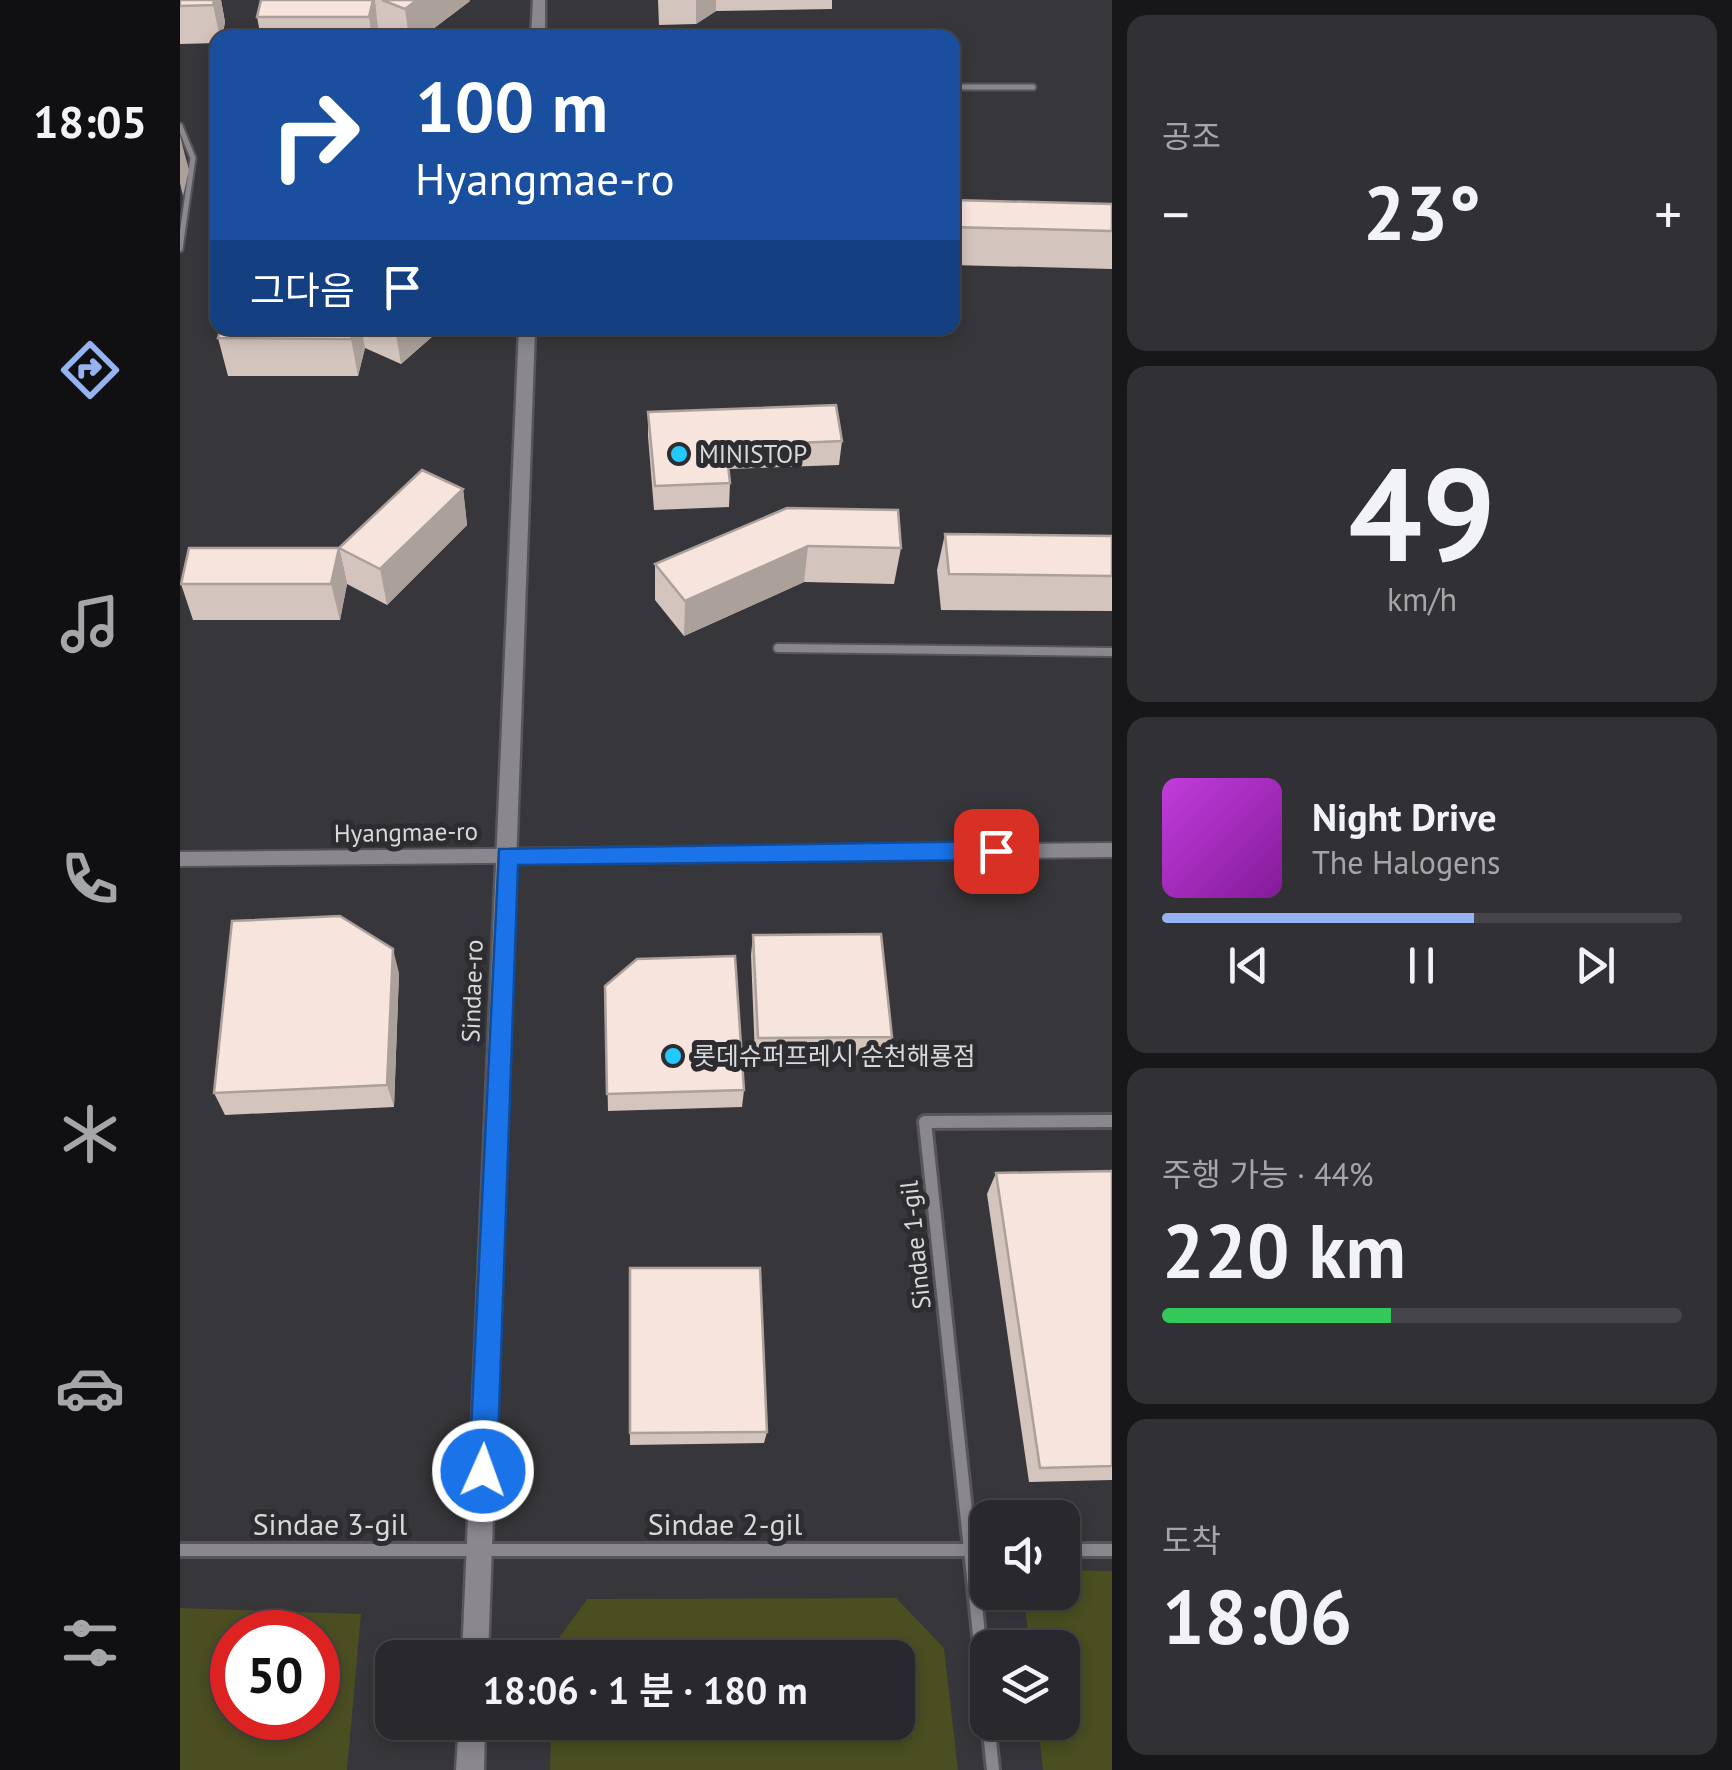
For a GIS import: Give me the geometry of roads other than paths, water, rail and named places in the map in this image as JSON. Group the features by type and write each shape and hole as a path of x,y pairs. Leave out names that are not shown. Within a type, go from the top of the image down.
{"main road":[{"path":"538,30 540,0"},
{"name":"Sindae-ro","path":"476,1640 527,335"},
{"path":"470,1770 471,1740"}],"street":[{"name":"Hyangmae-ro","path":"180,860 1112,850"},
{"name":"Sindae 1-gil","path":"970,1550 924,1122 1112,1121"},
{"name":"Sindae 3-gil","path":"180,1550 480,1550"},
{"name":"Sindae 2-gil","path":"480,1550 970,1550"},
{"path":"1080,1550 1112,1550"},
{"path":"990,1740 993,1770"}],"lane":[{"path":"960,87 1032,86"},
{"path":"180,126 193,158 180,249"},
{"path":"778,648 1112,652"}],"place":[{"name":"MINISTOP","path":"679,454"},
{"name":"롯데슈퍼프레시 순천해룡점","path":"673,1056"}]}
